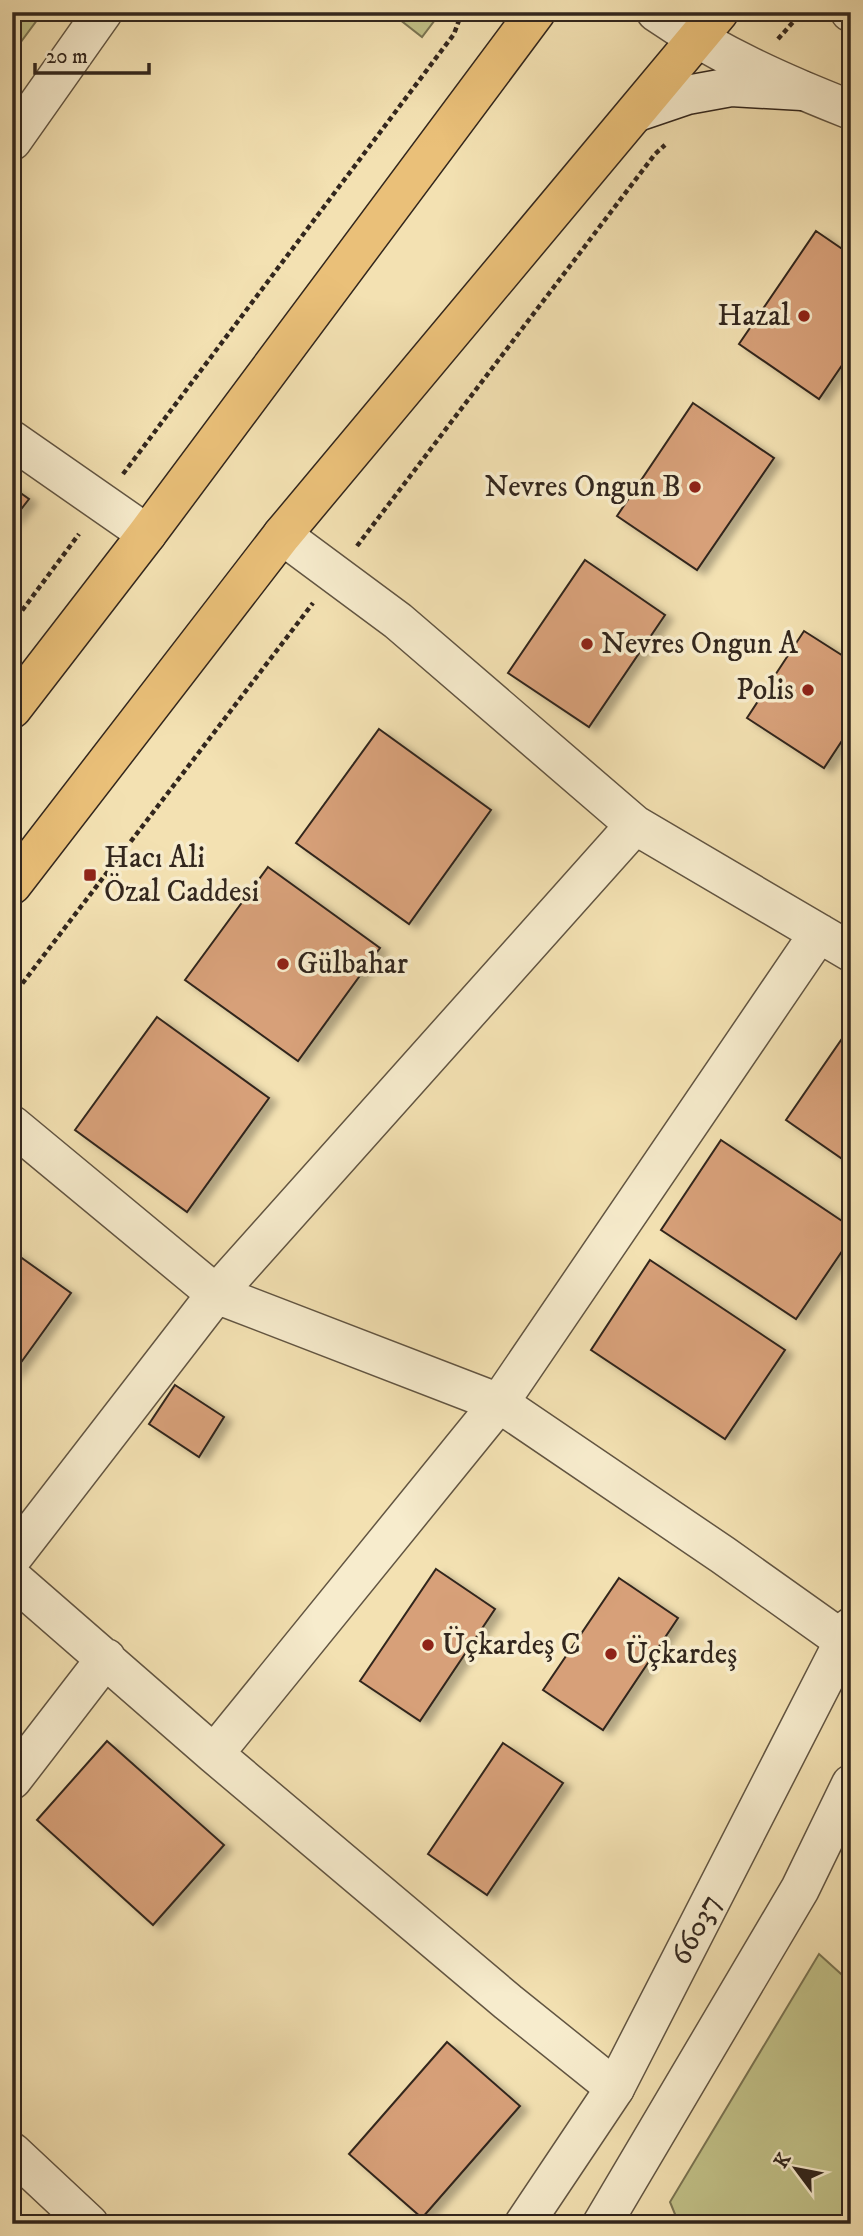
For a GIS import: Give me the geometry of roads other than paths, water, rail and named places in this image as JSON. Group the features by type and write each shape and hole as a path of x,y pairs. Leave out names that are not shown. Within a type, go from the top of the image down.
{"main road":[{"path":"12,709 147,534 524,20"},
{"path":"12,885 282,535 707,26"}],"street":[{"path":"13,139 103,12"},
{"path":"656,12 707,26 751,69 851,110"},
{"path":"637,112 687,95 731,87 803,91"},
{"path":"12,440 147,534"},
{"path":"214,1754 499,1403 835,942 635,825 398,621 282,535"},
{"path":"12,1558 216,1294 635,825"},
{"path":"12,1125 216,1294 499,1403 723,1555 847,1634"},
{"path":"12,1578 214,1754 497,1993 615,2088"},
{"name":"66037","path":"524,2224 615,2088 847,1634"},
{"path":"12,1780 106,1658"},
{"path":"611,2220 800,1889 851,1784"},
{"path":"12,2152 89,2224"}],"place":[{"name":"Hazal","path":"804,316"},
{"name":"Nevres Ongun B","path":"695,487"},
{"name":"Nevres Ongun A","path":"587,644"},
{"name":"Polis","path":"808,690"},
{"name":"Hacı Ali Özal Caddesi","path":"90,875"},
{"name":"Gülbahar","path":"283,964"},
{"name":"Üçkardeş C","path":"428,1645"},
{"name":"Üçkardeş","path":"611,1654"}]}
